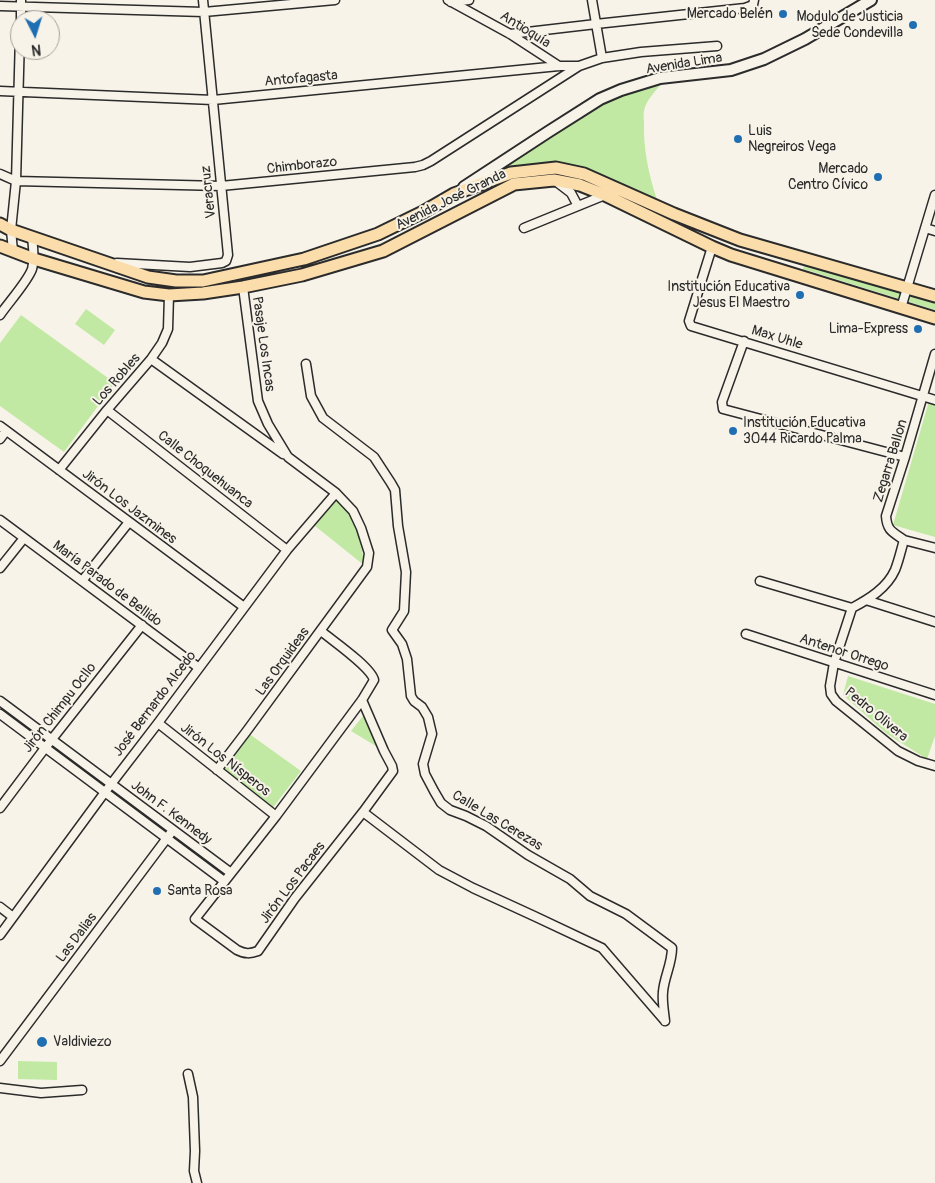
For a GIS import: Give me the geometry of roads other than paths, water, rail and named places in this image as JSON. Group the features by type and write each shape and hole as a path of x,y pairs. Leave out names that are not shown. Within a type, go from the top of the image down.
{"main road":[{"name":"Avenida Lima","path":"454,194 548,132 600,100 621,90 660,78 731,70 764,59 805,39 871,0"},
{"name":"Avenida José Granda","path":"0,224 11,230 148,277 176,281 203,281 304,259 378,234 454,194 511,173 556,168 584,174 740,240 935,296"},
{"name":"Avenida José Granda","path":"0,246 34,259 144,292 169,295 203,293 302,275 383,250 514,184 554,180 580,185 605,195 732,255 935,318"}],"street":[{"name":"Veracruz","path":"106,263 190,267 226,261 228,255 203,0"},
{"path":"0,6 21,4 204,12 335,0"},
{"path":"450,1 469,0"},
{"path":"592,0 602,58"},
{"name":"Antioquía","path":"450,1 510,34 559,66"},
{"path":"510,34 745,8 753,2"},
{"name":"Antofagasta","path":"0,91 213,100 559,66 578,66 602,58 640,52 717,46"},
{"path":"13,251 11,230 16,181 19,60"},
{"name":"Chimborazo","path":"0,174 16,181 221,186 415,167 431,162 578,66"},
{"path":"554,180 567,189 574,197 578,206"},
{"path":"524,228 605,195"},
{"path":"901,308 935,195"},
{"path":"925,228 935,231"},
{"path":"0,314 32,269 34,259 32,237"},
{"name":"Max Uhle","path":"712,247 689,321 691,326 935,400"},
{"name":"Pasaje Los Incas","path":"243,287 258,401 268,424 288,458"},
{"name":"Los Robles","path":"59,470 151,359 162,343 168,329 169,295"},
{"path":"744,341 722,402 724,409 905,457"},
{"name":"Zegarra Ballon","path":"904,540 890,530 886,516 935,354"},
{"name":"Pasaje Los Incas","path":"151,359 336,493 353,511 359,523 369,553 367,567"},
{"name":"Calle Las Cerezas","path":"306,364 310,396 323,418 374,457 394,490 406,572 404,611 392,630 402,644 407,659 411,696 414,702 422,707 428,717 432,734 424,764 425,774 434,791 441,803 450,810 486,826 528,856 570,879 590,896 626,914 672,948 672,957 663,991 665,1021 602,948 480,892 440,870 363,812"},
{"name":"Calle Choquehuanca","path":"107,410 287,550"},
{"path":"0,439 3,428"},
{"name":"Jirón Los Jazmines","path":"3,428 244,607"},
{"name":"José Bernardo Alcedo","path":"0,935 111,783 287,550 336,493"},
{"name":"María Parado de Bellido","path":"0,520 199,668"},
{"path":"82,581 129,522"},
{"path":"0,568 24,538"},
{"path":"834,663 852,608 885,586 895,570 904,540 935,548"},
{"name":"Las Orquideas","path":"217,770 367,567"},
{"path":"760,581 852,608"},
{"path":"866,600 935,622"},
{"name":"Jirón Chimpu Ocllo","path":"0,808 142,625"},
{"path":"224,881 276,816 362,700 374,680 372,674 356,659 321,631"},
{"name":"Antenor Orrego","path":"746,634 935,695"},
{"name":"Pedro Olivera","path":"834,663 830,694 836,701 898,751 918,761 934,763"},
{"name":"Jirón Los Pacaes","path":"224,881 195,919 237,950 244,953 258,951 295,898 393,771 362,700"},
{"name":"John F. Kennedy","path":"0,701 231,873"},
{"name":"John F. Kennedy","path":"0,714 224,881"},
{"name":"Jirón Los Nísperos","path":"158,722 276,816"},
{"name":"Las Dalias","path":"0,1061 173,830"},
{"path":"0,907 13,917"},
{"path":"0,1046 7,1052"},
{"path":"188,1074 192,1097 196,1151 194,1171 198,1183"},
{"path":"0,1088 41,1093 82,1090"}],"place":[{"name":"Mercado Belén","path":"783,14"},
{"name":"Modulo de Justicia Sede Condevilla","path":"913,25"},
{"name":"Luis Negreiros Vega","path":"738,139"},
{"name":"Mercado Centro Cívico","path":"878,177"},
{"name":"Institución Educativa Jesus El Maestro","path":"800,295"},
{"name":"Lima-Express","path":"918,329"},
{"name":"Institución Educativa 3044 Ricardo Palma","path":"733,431"},
{"name":"Santa Rosa","path":"157,891"},
{"name":"Valdiviezo","path":"42,1042"}]}
